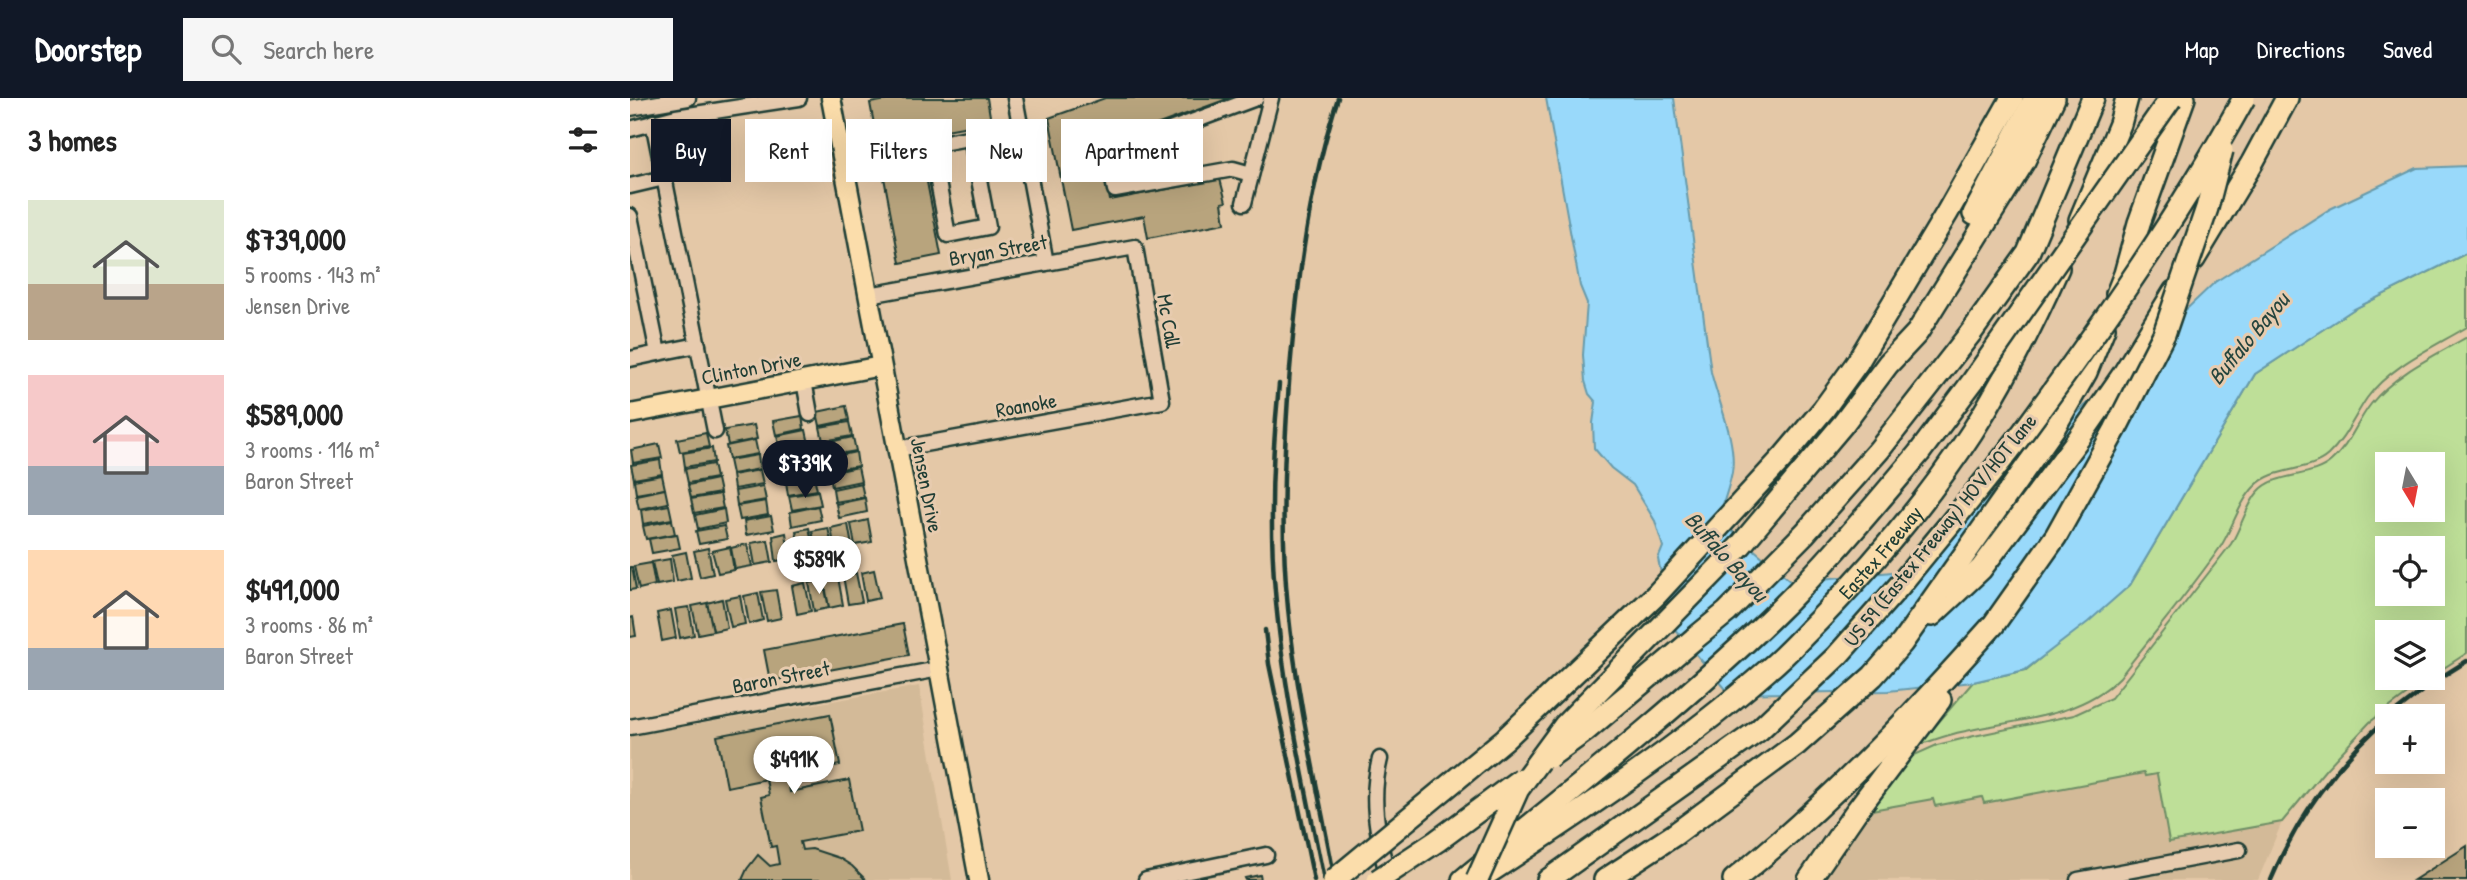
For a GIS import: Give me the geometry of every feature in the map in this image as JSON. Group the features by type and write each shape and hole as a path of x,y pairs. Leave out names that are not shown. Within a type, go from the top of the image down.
{"highway":[{"path":"1334,880 1505,739 1594,656 1656,595 1785,455 1823,410 1857,363 1947,214 2012,98"},
{"path":"1888,364 1996,176 2035,98"},
{"path":"1477,880 1518,789 1565,725 1741,545 1843,424 1888,364 1917,333 2024,161 2054,98"},
{"path":"1378,880 1437,841 1585,731 1727,612 1805,533 1879,450 1973,330 2028,253 2093,98"},
{"name":"Eastex Freeway","path":"1477,880 1611,793 1680,742 1771,668 1856,582 1923,499 1972,432 2034,322 2086,207 2120,124 2127,98"},
{"path":"1463,880 1653,726 1771,618 1850,534 1919,453 1973,381 2171,98"},
{"path":"1902,643 2054,428 2086,372 2126,274 2139,223 2184,98"},
{"path":"1809,880 1840,833 1908,746 2056,536 2115,430 2164,334 2207,208 2235,98"},
{"name":"US 59 (Eastex Freeway) HOV/HOT lane","path":"1548,880 1759,730 1846,646 1900,585 2023,432 2170,222 2244,98"},
{"path":"1605,880 1674,835 1797,744 1873,676 1902,643 1981,569 2079,438 2123,374 2252,163 2287,98"},
{"path":"1734,880 1788,837 1864,764 1994,624"}],"main road":[{"name":"Jensen Drive","path":"831,98 979,880"},
{"name":"Clinton Drive","path":"630,414 881,366"}],"street":[{"path":"630,108 688,98"},
{"path":"671,119 799,98"},
{"path":"1016,98 1019,119"},
{"path":"1244,203 1251,174 1264,99 1108,153 1115,190 1233,169 1251,174"},
{"path":"630,129 651,123"},
{"path":"971,137 988,227 948,235 931,145 971,137"},
{"path":"630,186 651,181"},
{"path":"665,182 715,432"},
{"path":"1030,182 1046,263"},
{"path":"630,216 658,353"},
{"name":"Bryan Street","path":"869,295 1135,247"},
{"name":"Mc Call","path":"1135,247 1162,401"},
{"path":"630,359 698,345"},
{"path":"804,381 810,414"},
{"name":"Roanoke","path":"897,449 1162,401"},
{"name":"Baron Street","path":"630,727 939,669"},
{"path":"1380,759 1374,783 1376,823 1388,880"},
{"path":"2078,880 2239,850"},
{"path":"1146,880 1266,855"}],"shaded area":[{"path":"919,686 952,880 630,880 630,736"},
{"path":"2144,773 2157,774 2169,842 2282,822 2258,880 1819,880 1866,811 1934,799 1936,806 1983,797 1985,802"}],"green space":[{"path":"2467,253 2467,327 2413,358 2388,376 2367,398 2334,449 2320,461 2272,475 2255,486 2245,499 2221,546 2120,677 2103,691 2066,709 1956,733 1919,745 1973,682 2026,670 2130,585 2255,374 2354,309"},
{"path":"2467,337 2467,653 2445,667 2445,620 2375,620 2375,690 2413,690 2394,704 2375,704 2375,718 2326,769 2282,822 2169,842 2157,774 2145,776 2144,773 1984,803 1982,797 1935,806 1933,799 1866,811 1910,757 1937,745 2074,715 2111,698 2231,544 2258,492 2274,481 2323,467 2331,461 2381,393 2428,359"}],"water":[{"name":"Buffalo Bayou","path":"1546,98 1674,98 1711,372 1732,448 1732,472 1718,519 1792,582 1912,570 2215,282 2330,209 2417,168 2467,166 2467,253 2354,309 2255,374 2130,585 2088,622 2025,670 1973,682 1888,691 1730,694 1672,626 1658,559 1663,547 1655,521 1633,485 1611,468 1594,448 1596,402 1589,394 1585,381 1583,355 1587,303 1580,286"}],"building":[{"path":"898,98 987,98 990,119 966,119 966,126 952,129 952,119 873,119 870,103"},
{"path":"1105,98 1230,98 1173,119 1061,119 1061,179 1049,118"},
{"path":"1220,179 1226,202 1222,203 1225,223 1148,238 1144,216 1071,230 1062,182 1106,182 1110,200"},
{"path":"885,182 927,182 941,255 900,263"},
{"path":"846,406 849,420 820,426 817,412"},
{"path":"802,416 804,429 776,435 773,421"},
{"path":"849,422 852,436 823,441 820,427"},
{"path":"754,425 757,439 728,445 725,430"},
{"path":"806,430 809,444 780,450 777,436"},
{"path":"706,433 709,447 680,452 677,439"},
{"path":"853,437 856,451 827,456 824,443"},
{"path":"755,440 758,454 729,459 726,446"},
{"path":"659,444 662,458 633,463 631,450"},
{"path":"809,446 811,460 783,466 780,452"},
{"path":"712,448 714,462 685,467 683,453"},
{"path":"856,452 858,466 829,471 827,458"},
{"path":"758,455 760,469 732,474 729,460"},
{"path":"660,460 662,474 634,479 631,465"},
{"path":"812,461 815,475 786,480 783,466"},
{"path":"713,464 716,478 688,483 685,469"},
{"path":"858,467 861,481 832,487 830,473"},
{"path":"760,470 763,484 734,489 732,475"},
{"path":"662,475 665,489 636,494 634,480"},
{"path":"814,476 817,490 788,495 786,482"},
{"path":"717,479 720,493 691,498 688,485"},
{"path":"861,483 864,497 835,502 833,489"},
{"path":"763,486 766,500 737,505 735,491"},
{"path":"665,489 668,503 639,509 636,495"},
{"path":"818,491 821,505 792,510 789,496"},
{"path":"720,494 723,508 694,513 691,499"},
{"path":"865,498 867,512 839,518 836,504"},
{"path":"766,501 768,515 740,520 737,506"},
{"path":"669,505 672,519 643,524 641,510"},
{"path":"818,506 821,520 792,526 790,512"},
{"path":"724,509 726,523 698,529 695,515"},
{"path":"771,516 774,530 746,535 744,521"},
{"path":"672,520 675,534 646,539 643,526"},
{"path":"868,520 872,542 855,545 851,524"},
{"path":"848,524 852,546 835,550 831,528"},
{"path":"724,526 727,539 699,544 696,531"},
{"path":"809,528 815,554 801,556 796,531"},
{"path":"828,528 833,550 817,553 812,531"},
{"path":"786,533 790,559 776,561 773,536"},
{"path":"677,534 680,548 652,553 649,539"},
{"path":"768,540 772,562 755,565 751,543"},
{"path":"747,544 752,566 735,569 731,548"},
{"path":"730,547 734,570 718,573 712,551"},
{"path":"708,548 713,574 700,577 694,551"},
{"path":"686,552 691,578 677,581 672,555"},
{"path":"670,559 673,582 657,585 652,562"},
{"path":"651,563 655,585 639,589 634,566"},
{"path":"630,567 636,589 630,590"},
{"path":"874,570 880,598 866,601 861,573"},
{"path":"856,573 862,602 848,604 843,576"},
{"path":"838,577 843,605 829,608 824,580"},
{"path":"823,580 829,608 814,611 809,583"},
{"path":"805,583 811,611 797,614 792,586"},
{"path":"776,590 781,618 767,621 761,592"},
{"path":"758,593 763,620 749,624 744,596"},
{"path":"740,596 745,624 731,627 725,599"},
{"path":"722,599 727,628 713,631 707,603"},
{"path":"707,603 713,631 698,634 692,606"},
{"path":"689,607 694,635 680,638 675,609"},
{"path":"671,610 676,638 662,641 657,613"},
{"path":"633,617 636,636 630,637 630,618"},
{"path":"903,624 909,655 770,681 764,650"},
{"path":"830,714 840,765 787,775 790,792 849,780 859,831 800,842 802,850 812,849 839,858 866,880 742,880 758,855 770,866 779,864 776,846 771,847 761,797 769,795 766,779 727,787 717,736"},
{"path":"2467,846 2467,880 2414,880"},
{"path":"1260,875 1261,880 1245,878"}],"railway":[{"path":"1335,880 1297,676 1288,608 1284,518 1288,399 1301,266 1319,165 1338,98"},
{"path":"1279,384 1272,488 1275,591 1289,700 1324,880"},
{"path":"1265,630 1269,664 1314,880"},
{"path":"2405,704 2467,661"},
{"path":"2271,880 2293,835 2320,793 2351,754 2375,730"}]}
